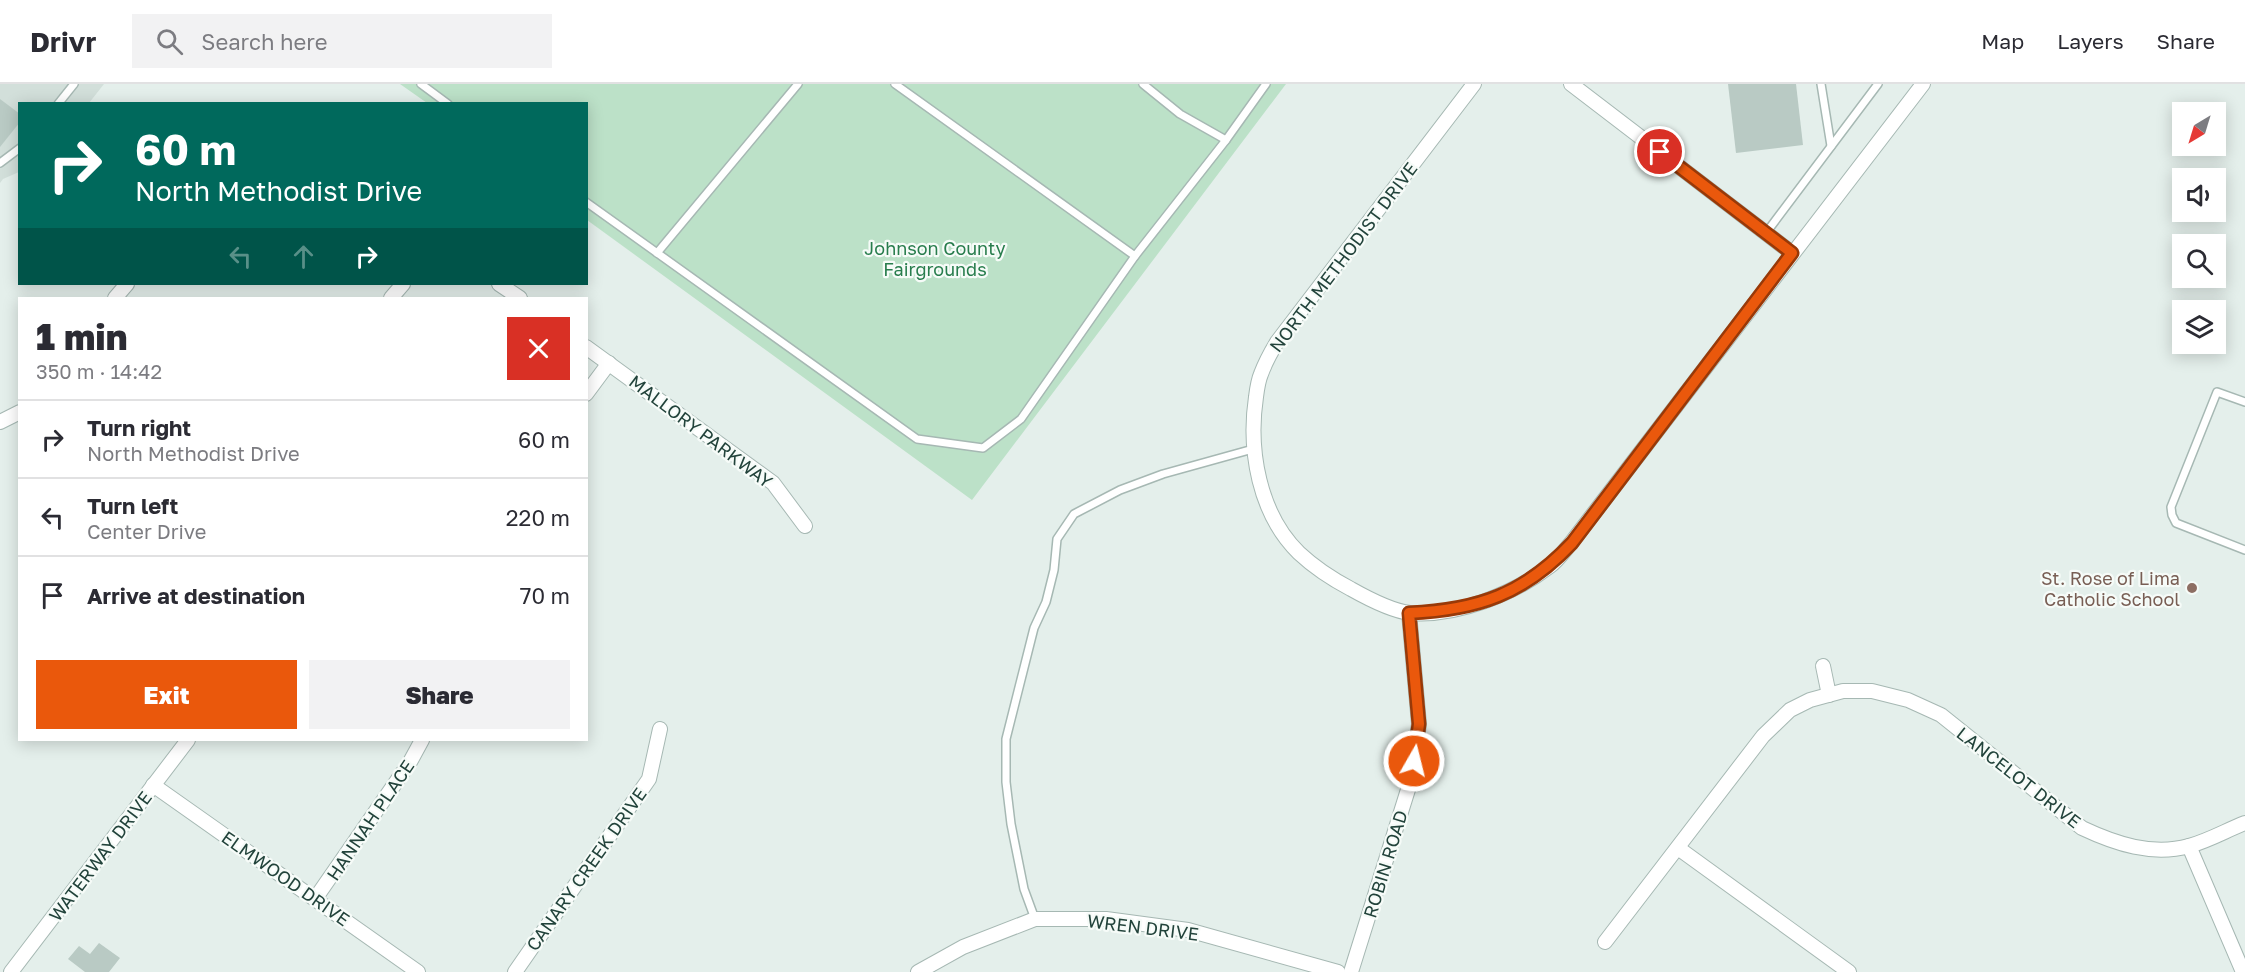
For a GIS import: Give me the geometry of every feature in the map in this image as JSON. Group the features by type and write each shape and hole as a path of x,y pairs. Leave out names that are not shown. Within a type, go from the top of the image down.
{"street":[{"name":"NORTH METHODIST DRIVE","path":"1474,84 1277,342 1260,376 1253,415 1253,449 1261,485 1276,522 1298,552 1327,576 1369,599 1409,613 1441,611 1472,605 1503,594 1531,580 1552,564 1572,543 1923,84"},
{"path":"1571,84 1792,253"},
{"path":"116,297 125,285"},
{"path":"392,297 402,285"},
{"path":"500,285 518,297"},
{"name":"MALLORY PARKWAY","path":"588,348 773,483 805,526"},
{"path":"588,391 609,363"},
{"path":"0,422 18,413"},
{"name":"ROBIN ROAD","path":"1351,972 1411,780 1419,724 1409,613"},
{"path":"1823,666 1829,695"},
{"name":"LANCELOT DRIVE","path":"1605,942 1763,736 1790,710 1810,700 1843,691 1872,691 1908,700 1941,715 2082,828 2108,840 2135,848 2189,846 2245,823"},
{"name":"CANARY CREEK DRIVE","path":"514,972 649,779 660,729"},
{"name":"WATERWAY DRIVE","path":"11,972 187,741"},
{"name":"HANNAH PLACE","path":"315,899 410,762 421,741"},
{"name":"ELMWOOD DRIVE","path":"153,785 418,972"},
{"path":"2189,846 2243,972"},
{"path":"1678,848 1849,972"},
{"name":"WREN DRIVE","path":"918,972 963,948 1035,920 1106,919 1188,930 1338,972"}],"lane":[{"path":"60,102 74,84"},
{"path":"421,84 445,102"},
{"path":"657,253 798,84"},
{"path":"895,84 1135,256"},
{"path":"1143,84 1180,114 1208,132 1226,140"},
{"path":"588,203 917,439 983,448 1021,419 1135,256 1226,140 1266,84"},
{"path":"1821,84 1831,146"},
{"path":"1766,233 1878,84"},
{"path":"0,163 18,149"},
{"path":"2245,402 2217,392 2171,507 2175,523 2245,550"},
{"path":"1035,920 1024,890 1011,824 1006,782 1006,739 1034,628 1046,602 1054,570 1057,539 1074,514 1120,490 1163,474 1253,449"}],"shaded area":[{"path":"0,84 104,84 90,102 18,102 18,172 3,179 0,183"}],"green space":[{"name":"Johnson County Fairgrounds","path":"400,84 1286,84 972,500 588,221 588,102 426,102"}],"building":[{"path":"1728,84 1796,84 1803,145 1736,153"},
{"path":"0,99 18,112 18,124 0,147"},
{"path":"99,943 120,958 109,972 85,972 68,959 79,946 90,954"}],"place":[{"name":"St. Rose of Lima Catholic School","path":"2192,588"}],"route":[{"path":"1414,761 1419,724 1409,613 1441,611 1472,605 1503,594 1531,580 1552,564 1572,543 1792,253 1660,152"}]}
